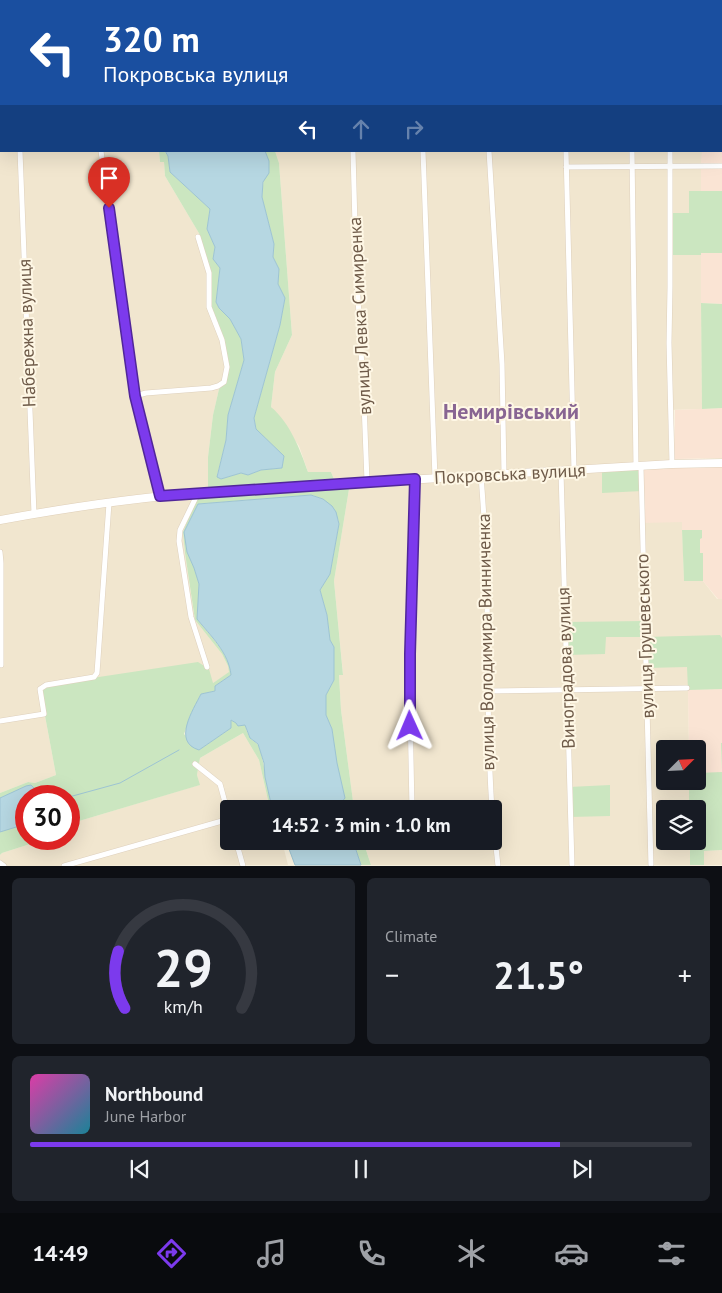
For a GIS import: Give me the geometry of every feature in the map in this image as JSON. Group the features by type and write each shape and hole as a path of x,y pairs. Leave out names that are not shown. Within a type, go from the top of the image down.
{"street":[{"name":"Набережна вулиця","path":"20,152 34,514"},
{"path":"101,152 135,396 160,496"},
{"name":"вулиця Левка Симиренка","path":"353,152 356,263 367,481"},
{"path":"423,152 435,478"},
{"path":"489,152 502,364 504,474"},
{"path":"566,152 574,471"},
{"name":"вулиця Грушевського","path":"632,152 638,467 652,866"},
{"path":"670,152 669,343 672,464"},
{"path":"566,167 722,166"},
{"path":"135,396 146,393 211,388 224,382 227,367 222,340 209,307 209,273 198,237"},
{"name":"Покровська вулиця","path":"0,520 160,496 367,481 574,471 672,464 722,463"},
{"name":"Виноградова вулиця","path":"561,471 572,866"},
{"name":"вулиця Володимира Винниченка","path":"481,475 486,556 491,800"},
{"path":"412,800 410,708 415,479"},
{"path":"198,493 180,530 179,541 191,617 207,668"},
{"path":"0,721 44,714 40,689 46,684 94,677 97,673 109,503"},
{"path":"0,552 1,665"},
{"path":"488,691 686,688"},
{"path":"195,764 220,784 224,800"},
{"path":"64,866 220,821"},
{"path":"239,850 243,866"},
{"path":"496,850 498,866"},
{"path":"0,863 4,866"}],"shaded area":[{"path":"0,152 159,152 160,162 164,162 165,176 200,235 210,273 223,339 226,382 219,389 213,415 208,457 208,492 198,493 183,532 195,620 222,654 230,672 213,683 40,689 56,775 35,783 28,782 15,785 15,787 0,793"},
{"path":"275,152 702,152 701,192 689,213 673,213 673,255 701,255 702,409 668,410 669,460 667,462 682,522 684,581 703,581 717,599 722,599 722,689 688,690 689,740 656,740 656,790 689,790 689,800 656,800 656,850 690,850 690,865 371,865 366,850 502,850 502,800 353,800 341,710 339,675 343,674 334,581 350,483 336,484 331,472 308,472 299,446 271,407 275,372 292,335 279,163"},
{"path":"702,152 722,152 722,163 701,163"},
{"path":"701,168 722,168 722,191 701,192"},
{"path":"701,253 722,253 722,304 701,303"},
{"path":"722,408 722,458 674,459 675,410"},
{"path":"722,463 722,599 718,599 703,581 703,554 700,553 702,530 682,530 682,522 642,523 641,467"},
{"path":"722,689 722,773 706,773 706,740 689,740 688,690"},
{"path":"243,733 259,760 268,800 220,800 220,850 284,850 288,865 0,866 0,855 15,849 80,850 80,821 199,785 197,775 200,758"},
{"path":"722,850 722,865 704,865 704,851"}],"green space":[{"path":"159,152 165,152 168,156 170,172 210,209 207,229 215,247 213,259 220,268 216,302 230,319 241,339 244,360 228,415 226,440 217,476 221,479 241,473 248,475 261,470 282,468 284,456 256,429 254,418 280,325 285,298 278,284 279,269 273,257 274,244 262,197 266,152 275,152 279,163 292,335 275,372 271,407 278,413 289,429 308,472 331,472 336,484 350,483 334,581 343,675 339,675 341,710 353,800 341,800 332,729 326,715 326,695 334,680 334,647 330,640 327,615 320,590 330,574 339,524 338,519 323,499 312,495 198,504 184,532 199,584 197,619 223,652 231,675 215,686 215,691 201,694 184,734 199,750 231,728 231,720 236,723 245,724 250,737 259,747 271,800 268,800 259,760 243,733 200,758 197,775 200,785 80,821 80,785 20,785 28,782 35,783 56,775 40,689 46,685 198,662 209,669 213,683 229,672 222,654 195,620 183,532 198,493 208,492 208,457 213,415 219,389 226,382 229,367 211,306 210,273 200,235 165,176 164,162 160,162"},
{"path":"689,191 722,191 722,253 673,255 673,213 689,213"},
{"path":"701,303 722,304 722,408 702,409"},
{"path":"641,467 642,491 602,493 602,469"},
{"path":"682,530 702,530 700,553 703,553 703,581 684,581"},
{"path":"644,621 645,637 606,637 605,654 566,655 565,622"},
{"path":"720,635 722,638 722,689 688,690 687,667 646,668 645,637"},
{"path":"722,772 722,850 704,851 704,865 690,865 690,850 706,850 706,800 689,800 689,790 706,790 706,773"},
{"path":"610,785 610,816 570,817 569,787"},
{"path":"15,787 15,849 0,855 0,793"},
{"path":"356,850 366,850 371,865 361,865"}],"water":[{"path":"166,152 265,152 269,161 269,173 263,182 262,197 274,244 273,257 279,269 278,284 285,298 280,325 254,418 256,429 284,456 282,468 261,470 248,475 241,473 221,479 217,477 226,440 228,415 244,360 241,339 230,319 216,302 220,268 213,259 215,247 207,229 210,209 170,172"},
{"path":"311,495 323,499 336,512 339,524 330,574 320,590 327,615 330,640 334,647 334,680 326,695 326,715 332,729 345,798 343,800 270,800 264,763 258,744 250,738 245,725 238,726 231,720 231,728 199,750 191,746 187,740 187,725 201,694 215,691 215,686 231,675 223,652 197,619 199,584 187,552 184,532 198,504"},
{"path":"15,791 15,827 0,832 0,798"},
{"path":"289,850 356,850 361,865 295,865"}],"waterway":[{"path":"80,794 120,783 179,750"}],"district":[{"name":"Немирівський","path":"511,411"}],"route":[{"path":"109,208 135,396 160,496 415,479 410,726"}]}
